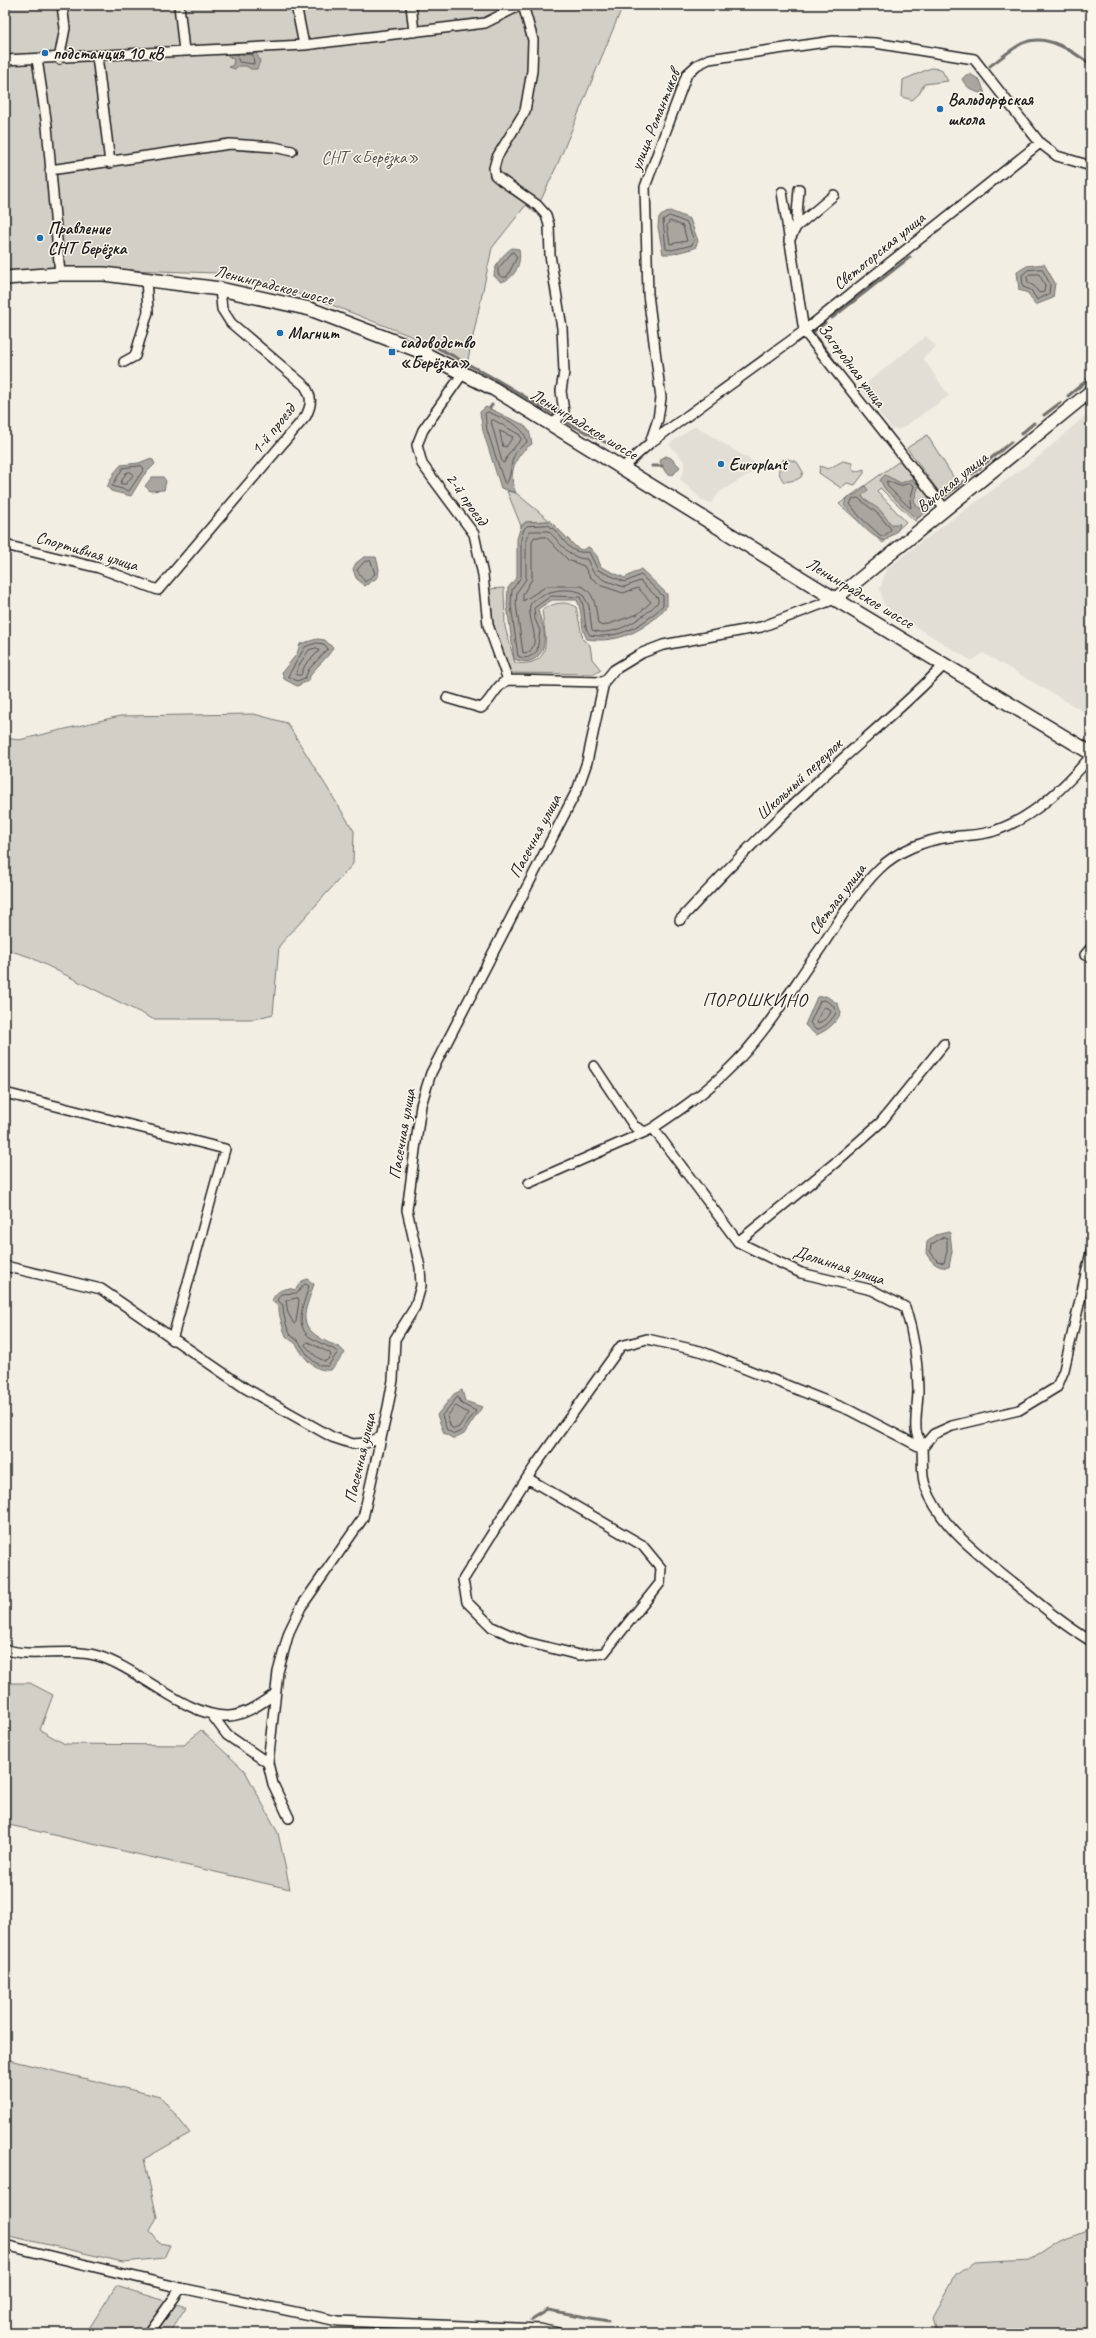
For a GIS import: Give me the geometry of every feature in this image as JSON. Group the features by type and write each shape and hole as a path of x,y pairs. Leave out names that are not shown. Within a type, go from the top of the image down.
{"main road":[{"name":"Ленинградское шоссе","path":"5,279 60,274 104,274 146,278 220,289 310,309 396,341 494,389 835,599 1089,751"}],"street":[{"path":"59,59 65,28 62,5"},
{"path":"179,5 184,51"},
{"path":"296,5 304,45"},
{"path":"412,5 414,32"},
{"path":"5,60 59,59 304,45 485,23 522,5 533,40 532,70 525,111 497,158 494,168 495,174 501,180 537,205 546,215 549,225 550,256 562,328 564,372 561,391 564,412 551,425"},
{"name":"улица Романтиков","path":"650,442 658,419 661,398 648,294 645,187 687,74 697,65 709,59 833,41 875,43 974,59 1040,143"},
{"path":"97,56 110,163"},
{"path":"37,59 47,126 60,274"},
{"path":"1040,143 1057,156 1091,166"},
{"name":"Светогорская улица","path":"622,468 650,442 804,331 1040,143"},
{"path":"50,170 110,163 230,144 274,147 292,151"},
{"path":"796,228 799,189"},
{"name":"Загородная улица","path":"782,192 804,331 945,509"},
{"path":"789,241 796,228 834,195"},
{"path":"124,362 135,356 148,312 146,278"},
{"name":"1-й проезд","path":"158,590 306,416 311,406 310,394 305,386 231,323 222,309 220,289"},
{"name":"2-й проезд","path":"463,373 423,430 417,445 422,464 474,534 483,575 488,625 508,680"},
{"name":"Высокая улица","path":"835,599 1091,391"},
{"name":"Спортивная улица","path":"5,545 99,568 158,590"},
{"path":"447,698 481,708 488,704 499,686 508,680 604,682 614,670 642,653 663,645 761,627 835,599"},
{"name":"Школьный переулок","path":"680,920 724,873 815,784 916,694 944,665"},
{"name":"Пасечная улица","path":"289,1818 273,1784 268,1763 278,1672 289,1632 301,1607 363,1518 393,1380 395,1339 415,1307 421,1286 420,1267 407,1210 421,1105 425,1090 431,1073 578,788 587,762 604,682"},
{"name":"Светлая улица","path":"529,1183 649,1130 690,1104 730,1068 763,1030 856,897 879,869 904,852 923,843 996,831 1014,823 1033,812 1078,771 1089,751"},
{"path":"738,1242 836,1162 881,1122 944,1044"},
{"name":"Долинная улица","path":"594,1066 634,1126 649,1130 738,1242 801,1273 872,1290 905,1307 913,1332 917,1356 918,1391 916,1431 922,1448 925,1485 936,1506 954,1532 1066,1626 1091,1641"},
{"path":"5,1093 225,1149 172,1340"},
{"path":"527,1478 642,1545 662,1568 660,1583 604,1653 579,1655 526,1642 492,1627 467,1602 463,1580 527,1478 621,1346 647,1339 700,1351 849,1410 922,1448 934,1434 952,1426 1019,1410 1057,1388 1066,1363 1091,1252"},
{"path":"5,1266 101,1289 172,1340 245,1388 332,1437 353,1444 366,1443 381,1437"},
{"path":"5,1649 29,1653 67,1651 98,1656 139,1676 197,1710 212,1715 238,1714 252,1709 275,1694"},
{"path":"212,1715 227,1735 268,1763"},
{"path":"5,2245 181,2288 338,2321 540,2329 558,2333"},
{"path":"149,2333 181,2288"}],"shaded area":[{"path":"926,336 936,347 923,358 949,396 901,429 892,429 860,388"},
{"path":"1088,413 1091,426 1091,716 983,653 972,661 890,611 883,602 880,589 886,570 918,544 1041,455"},
{"name":"Europlant","path":"695,426 762,467 721,491 711,503 702,500 680,479 684,471 684,461 669,444"}],"green space":[{"name":"СНТ «Берёзка»","path":"5,5 620,5 621,10 558,163 535,213 526,205 492,248 467,364 413,337 314,298 216,273 71,268 5,277"},
{"path":"931,68 941,69 948,81 924,84 919,94 912,100 902,97 903,80"},
{"path":"927,435 957,483 942,496 907,448"},
{"path":"788,459 797,462 803,472 801,477 796,480 784,482 779,474 779,466 782,460"},
{"path":"901,460 920,481 934,504 915,521 880,488 877,491 906,522 883,543 839,504"},
{"path":"843,461 852,463 852,468 855,472 864,469 864,473 855,485 847,483 841,488 819,473 820,466 828,469"},
{"path":"507,491 516,493 550,521 526,522 521,526"},
{"path":"504,588 505,627 515,663 528,663 537,660 542,655 545,648 545,630 542,610 555,604 563,603 576,607 583,640 590,645 592,659 601,670 594,674 509,673 495,632 488,589"},
{"path":"254,714 287,723 354,831 353,864 279,946 273,1014 254,1019 153,1019 30,957 5,949 5,738 19,740 120,716"},
{"path":"5,1683 30,1683 53,1695 40,1730 65,1744 184,1745 201,1730 245,1771 278,1833 290,1889 5,1824"},
{"path":"5,2059 161,2097 190,2133 144,2159 157,2217 150,2231 159,2243 170,2245 164,2258 123,2262 5,2235"},
{"path":"1091,2223 1091,2333 937,2333 933,2317 956,2275 973,2263 1031,2260 1060,2241 1084,2232"},
{"path":"116,2286 186,2307 169,2333 86,2333"}],"water":[{"path":"255,51 260,61 257,69 251,69 246,66 238,66 235,69 229,67 233,65 234,59 229,57 226,52"},
{"path":"970,74 980,80 985,94 972,90 966,85 962,79 966,75"},
{"path":"670,211 690,219 698,241 695,248 672,254 663,254 658,227 659,217"},
{"path":"512,248 519,249 520,254 518,265 514,274 510,278 501,282 494,276 494,272 497,264 505,253"},
{"path":"1044,264 1055,283 1053,298 1035,305 1028,293 1019,290 1017,272 1027,266"},
{"path":"486,407 524,425 529,431 532,444 521,453 514,466 512,479 516,493 501,488 483,431 480,412"},
{"path":"666,456 671,458 680,467 673,475 666,473 660,462 661,459"},
{"path":"149,459 153,460 155,464 143,476 131,496 111,491 107,487 114,473 121,465 139,463"},
{"path":"885,475 901,483 911,479 919,485 914,500 917,507 923,509 930,505 931,509 916,519 885,489 880,480"},
{"path":"152,477 163,477 166,481 164,490 150,491 145,486"},
{"path":"865,486 868,490 862,496 864,499 880,510 891,524 900,524 898,530 885,541 879,539 868,531 844,505 848,497 856,494"},
{"path":"550,521 577,548 582,550 589,547 597,556 601,567 625,578 641,569 667,594 667,606 650,622 631,633 621,637 599,640 587,639 583,630 577,600 552,600 538,609 544,630 544,645 542,651 534,659 528,661 514,659 507,605 508,588 517,577 517,539 521,526 526,522"},
{"path":"364,557 376,557 379,569 378,577 365,586 356,578 353,569 356,563"},
{"path":"317,639 325,640 333,648 313,672 308,681 297,686 284,679 282,672 297,654 300,644"},
{"path":"826,996 838,1004 841,1013 830,1027 816,1035 805,1025 817,997"},
{"path":"948,1232 950,1233 952,1251 949,1267 941,1267 933,1262 926,1253 927,1242 936,1235"},
{"path":"307,1279 314,1284 305,1312 307,1325 318,1337 338,1346 345,1353 331,1370 319,1369 310,1363 296,1344 287,1337 281,1322 279,1307 272,1301 273,1297 281,1290 295,1290 302,1281"},
{"path":"462,1390 465,1401 482,1407 464,1434 454,1439 444,1433 437,1415 454,1394"}],"waterway":[{"path":"990,66 1019,45 1032,40 1041,40 1059,45 1068,49 1091,65"},
{"path":"832,318 910,257"},
{"path":"825,323 813,332 842,372"},
{"path":"426,341 497,380 552,413"},
{"path":"1068,396 1091,377"},
{"path":"1044,415 1060,403"},
{"path":"566,422 626,453"},
{"path":"1021,434 1034,423"},
{"path":"972,474 1011,442"},
{"path":"652,466 662,466"},
{"path":"945,496 964,481"},
{"path":"532,2320 548,2310 608,2321"}],"place":[{"name":"подстанция 10 кВ","path":"45,53"},
{"name":"Вальдорфская школа","path":"940,109"},
{"name":"Правление СНТ Берёзка","path":"40,238"},
{"name":"Магнит","path":"280,333"},
{"name":"садоводство «Берёзка»","path":"392,352"},
{"name":"Europlant","path":"721,464"}],"district":[{"name":"ПОРОШКИНО","path":"755,1000"}]}
